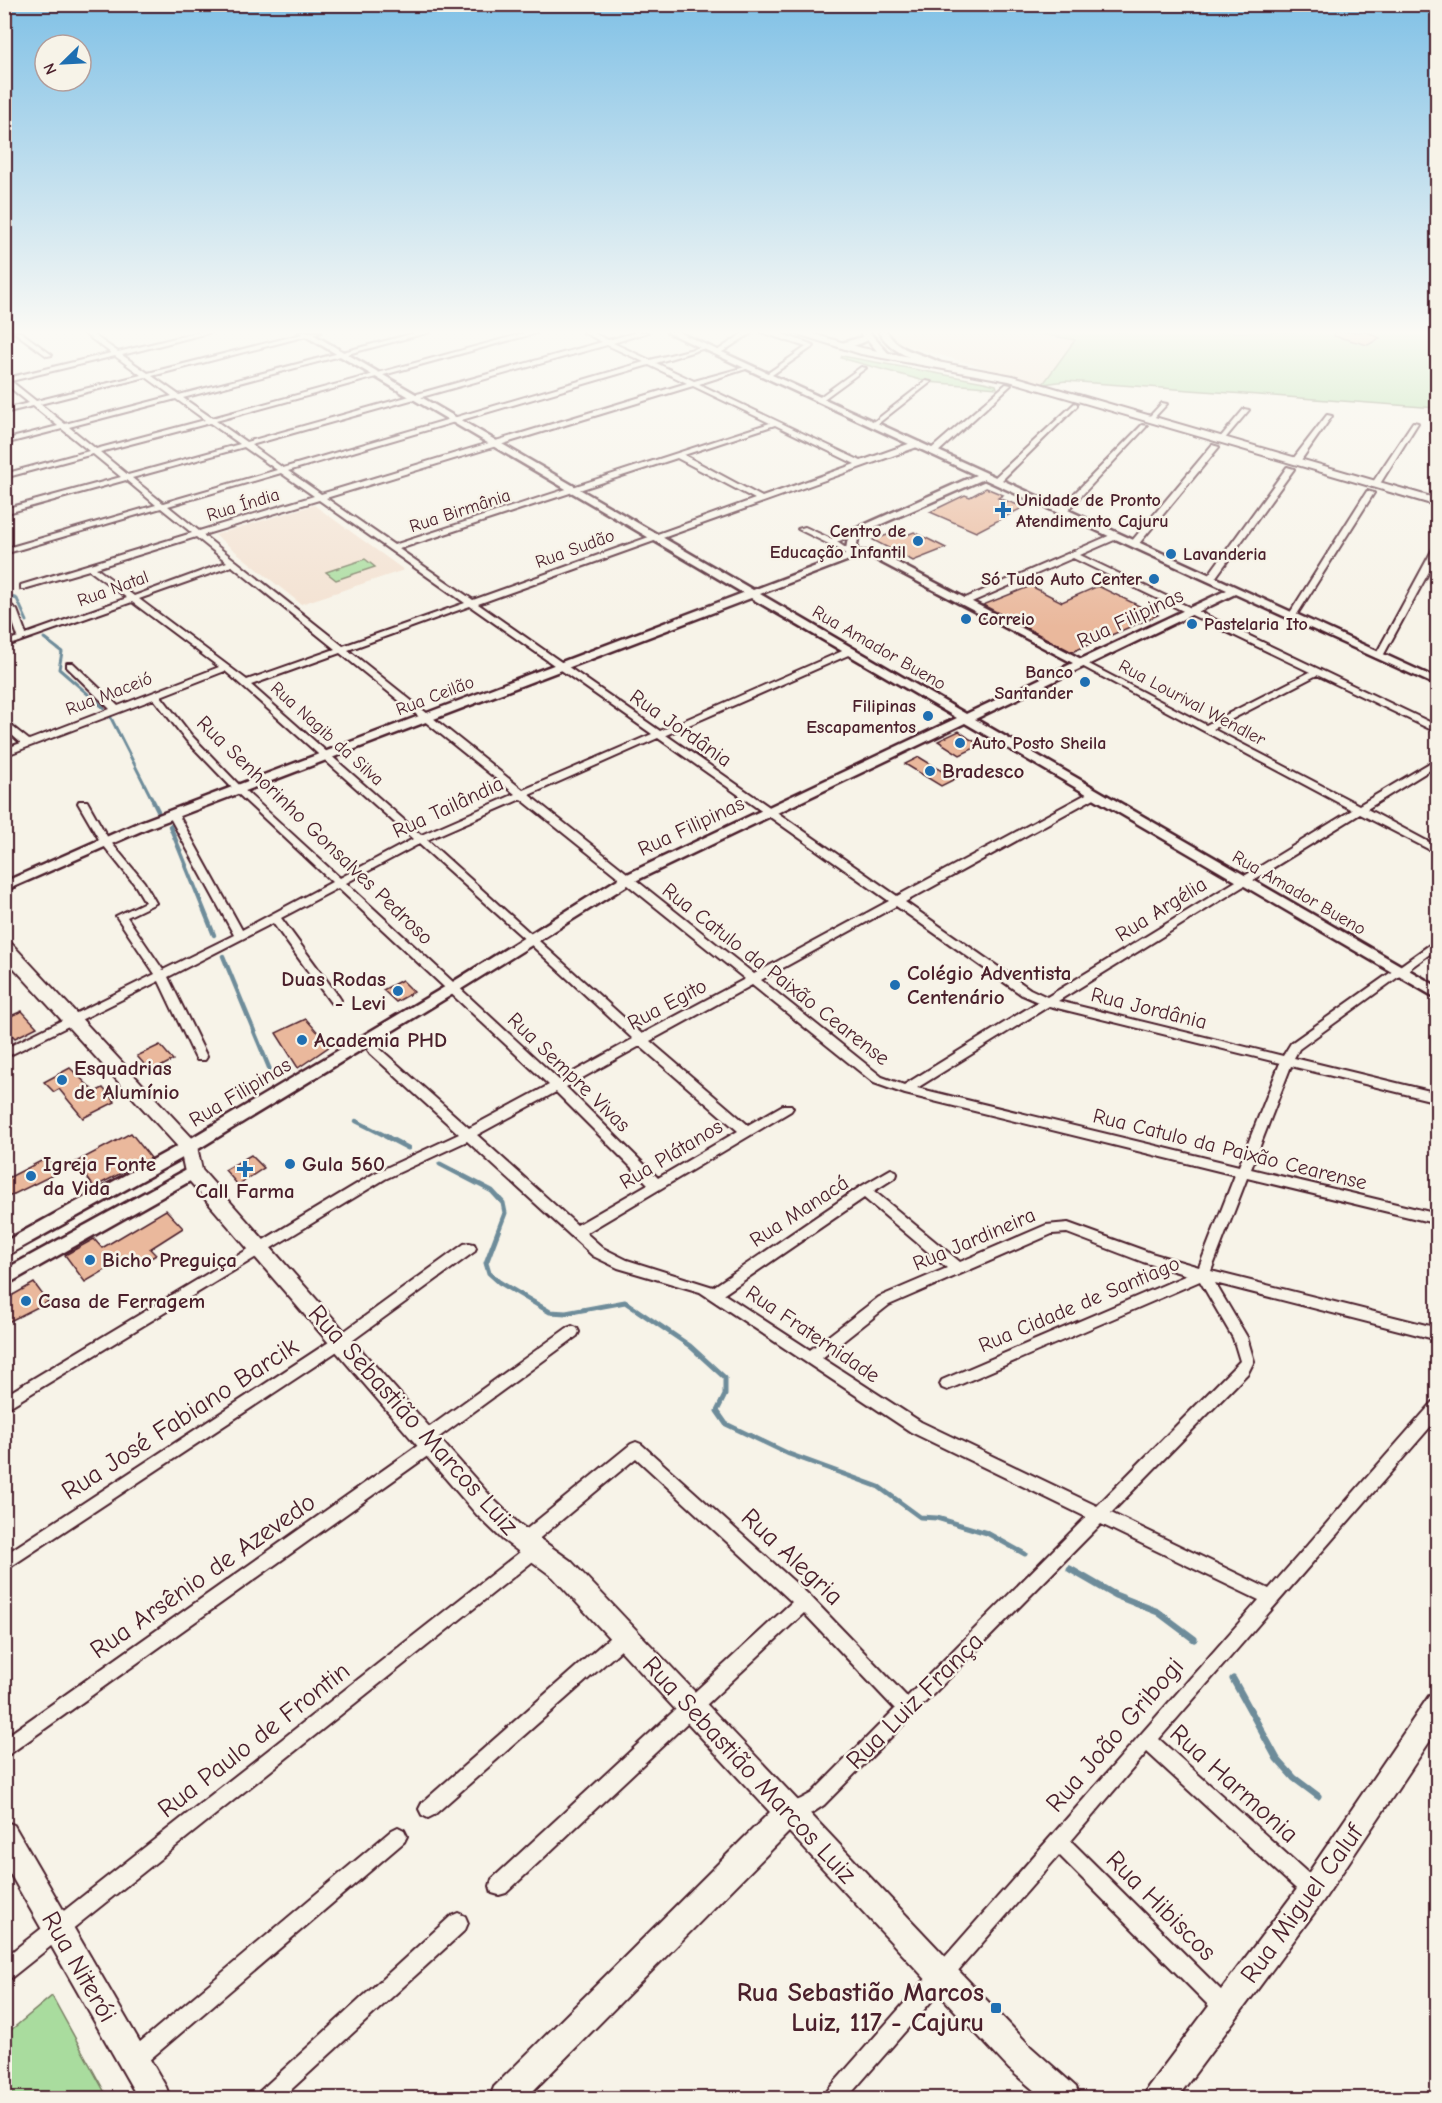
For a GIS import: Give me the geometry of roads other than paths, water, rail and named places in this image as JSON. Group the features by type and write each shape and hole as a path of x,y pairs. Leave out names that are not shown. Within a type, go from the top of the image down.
{"main road":[{"path":"1175,430 1373,489 1437,513"},
{"path":"1373,489 1437,503"},
{"path":"4,946 11,964 73,1021 189,1147 193,1172"},
{"name":"Rua Sebastião Marcos Luiz","path":"193,1172 496,1519 562,1569 941,1975 1020,2058 1065,2098"},
{"name":"Rua Miguel Caluf","path":"1159,2098 1313,1891 1437,1705"},
{"name":"Rua Luiz França","path":"505,2098 788,1813"},
{"name":"Rua Niterói","path":"4,1835 154,2098"},
{"name":"Rua Sebastião Marcos Luiz","path":"1020,2058 1048,2098"}],"street":[{"path":"4,442 51,430"},
{"name":"Rua Catulo da Paixão Cearense","path":"68,430 866,1073 884,1083 905,1090 1437,1219"},
{"path":"4,476 172,430"},
{"name":"Rua Jordânia","path":"224,430 1026,992 1048,1002 1437,1098"},
{"path":"4,512 297,430"},
{"path":"4,552 418,430"},
{"name":"Rua Amador Bueno","path":"470,430 1437,994"},
{"name":"Rua Índia","path":"24,587 539,430"},
{"name":"Rua Birmânia","path":"393,548 754,430"},
{"path":"791,430 861,464"},
{"path":"885,430 1437,682"},
{"path":"933,452 957,430"},
{"path":"996,481 1049,430"},
{"path":"1062,511 1139,430"},
{"path":"1134,544 1229,430"},
{"path":"1210,579 1319,430"},
{"path":"1292,616 1410,430"},
{"name":"Rua Sudão","path":"245,684 917,444"},
{"path":"678,455 762,500"},
{"path":"830,542 984,475"},
{"path":"850,555 855,534 864,528"},
{"name":"Rua Lourival Wendler","path":"802,529 830,542 850,555 873,554 1437,852"},
{"path":"964,602 1116,536"},
{"path":"1379,656 1437,547"},
{"path":"1072,554 1437,730"},
{"name":"Rua Ceilão","path":"4,887 105,841 173,814 850,555"},
{"name":"Rua Natal","path":"4,645 234,564"},
{"name":"Rua Nagib da Silva","path":"90,567 245,684 420,838 641,1040 747,1132"},
{"name":"Rua Filipinas","path":"4,1250 189,1147 453,988 626,880 1236,590"},
{"path":"4,602 13,610 23,639"},
{"name":"Rua Tailândia","path":"4,1054 240,936 420,838 850,651"},
{"path":"70,664 115,709"},
{"name":"Rua Maceió","path":"4,753 226,668"},
{"path":"1206,729 1316,672"},
{"name":"Rua Senhorinho Gonsalves Pedroso","path":"155,694 189,738 239,790 453,988"},
{"path":"4,723 27,744"},
{"name":"Rua Argélia","path":"905,1090 1437,761"},
{"name":"Rua Egito","path":"4,1404 380,1176 432,1154 1094,794"},
{"path":"83,803 105,841 140,884 151,903 121,916 162,976 201,1057"},
{"path":"173,814 240,936"},
{"path":"275,917 335,1000"},
{"path":"1203,1274 1287,1060 1295,1046 1437,942"},
{"name":"Rua Sempre Vivas","path":"453,988 557,1085 657,1185"},
{"name":"Rua Fraternidade","path":"374,1050 469,1134 574,1233 610,1259 693,1283 714,1293 916,1427 1271,1598"},
{"name":"Rua Plátanos","path":"574,1233 787,1108"},
{"path":"4,1279 193,1172"},
{"path":"865,1191 891,1174"},
{"name":"Rua Manacá","path":"714,1293 865,1191 959,1270"},
{"name":"Rua Jardineira","path":"811,1358 884,1301 1050,1229 1068,1228 1148,1258 1203,1274"},
{"name":"Rua José Fabiano Barcik","path":"4,1564 340,1342 469,1248"},
{"name":"Rua Cidade de Santiago","path":"947,1384 1203,1274 1437,1334"},
{"name":"Rua Luiz França","path":"788,1813 806,1807 818,1799 1243,1370 1247,1361 1240,1337 1203,1274"},
{"name":"Rua Arsênio de Azevedo","path":"4,1749 428,1442 572,1332"},
{"name":"Rua João Gribogi","path":"834,2098 1437,1407"},
{"name":"Rua Paulo de Frontin","path":"4,1971 530,1545 636,1449"},
{"name":"Rua Alegria","path":"636,1449 804,1602 907,1709"},
{"path":"499,1886 804,1602"},
{"path":"428,1809 624,1636"},
{"name":"Rua Harmonia","path":"1147,1740 1313,1891"},
{"path":"133,2061 398,1836"},
{"name":"Rua Hibiscos","path":"1058,1841 1226,2009"},
{"path":"267,2098 458,1923"}],"waterway":[{"path":"4,594 17,599 27,621"},
{"path":"44,638 62,652 59,669 104,708"},
{"path":"111,718 154,803"},
{"path":"154,803 158,811"},
{"path":"170,826 214,935"},
{"path":"223,956 270,1070"},
{"path":"356,1121 388,1137"},
{"path":"385,1136 408,1148"},
{"path":"440,1164 492,1191 503,1203 505,1213 486,1263 489,1273 499,1282 550,1312 566,1313 625,1302 690,1346 725,1378 725,1395 717,1411 726,1424 789,1454 879,1487 920,1517 937,1518 987,1533 1025,1554"},
{"path":"1070,1569 1115,1595 1158,1612 1194,1639"},
{"path":"1233,1679 1277,1759 1294,1778 1318,1796"}],"place":[{"name":"Unidade de Pronto Atendimento Cajuru","path":"1003,510"},
{"name":"Centro de Educação Infantil","path":"918,541"},
{"name":"Lavanderia","path":"1171,554"},
{"name":"Só Tudo Auto Center","path":"1154,579"},
{"name":"Correio","path":"966,619"},
{"name":"Pastelaria Ito","path":"1192,624"},
{"name":"Banco Santander","path":"1085,682"},
{"name":"Filipinas Escapamentos","path":"928,716"},
{"name":"Auto Posto Sheila","path":"960,743"},
{"name":"Bradesco","path":"930,771"},
{"name":"Colégio Adventista Centenário","path":"895,985"},
{"name":"Duas Rodas - Levi","path":"398,991"},
{"name":"Academia PHD","path":"302,1040"},
{"name":"Esquadrias de Alumínio","path":"62,1080"},
{"name":"Gula 560","path":"290,1164"},
{"name":"Call Farma","path":"245,1169"},
{"name":"Igreja Fonte da Vida","path":"31,1176"},
{"name":"Bicho Preguiça","path":"90,1260"},
{"name":"Casa de Ferragem","path":"26,1301"},
{"name":"Rua Sebastião Marcos Luiz, 117 - Cajuru","path":"996,2008"}]}
